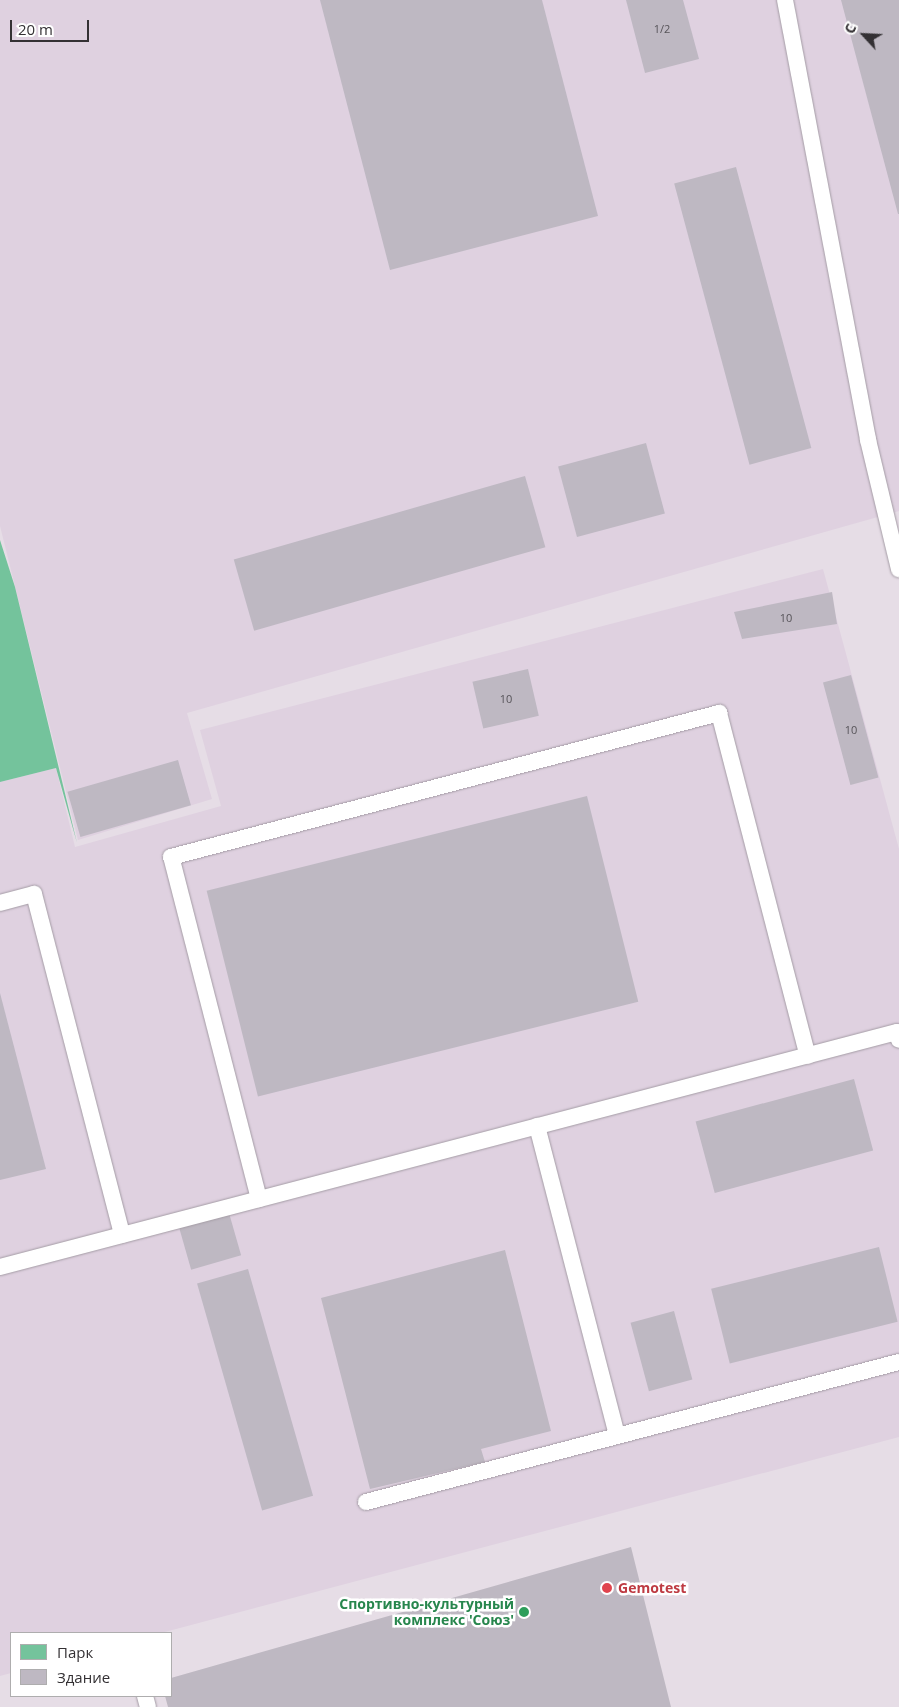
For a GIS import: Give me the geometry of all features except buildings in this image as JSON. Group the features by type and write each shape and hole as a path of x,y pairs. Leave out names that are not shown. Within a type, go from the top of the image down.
{"lane":[{"path":"785,0 868,440 899,568"},
{"path":"260,1199 171,857 719,714 808,1056"},
{"path":"0,903 34,894 122,1235"},
{"path":"0,1267 897,1032 899,1040"},
{"path":"537,1126 617,1436"},
{"path":"366,1502 899,1362"}],"shaded area":[{"path":"0,0 899,0 899,511 187,713 212,799 78,840 0,526"},
{"path":"823,569 899,849 899,1437 165,1632 10,1632 10,1673 0,1676 0,782 56,768 75,847 221,806 200,730"}],"green space":[{"path":"0,540 15,587 77,843 56,768 0,782"}],"place":[{"name":"Gemotest","path":"607,1588"},
{"name":"Спортивно-культурный комплекс 'Союз'","path":"524,1612"}]}
